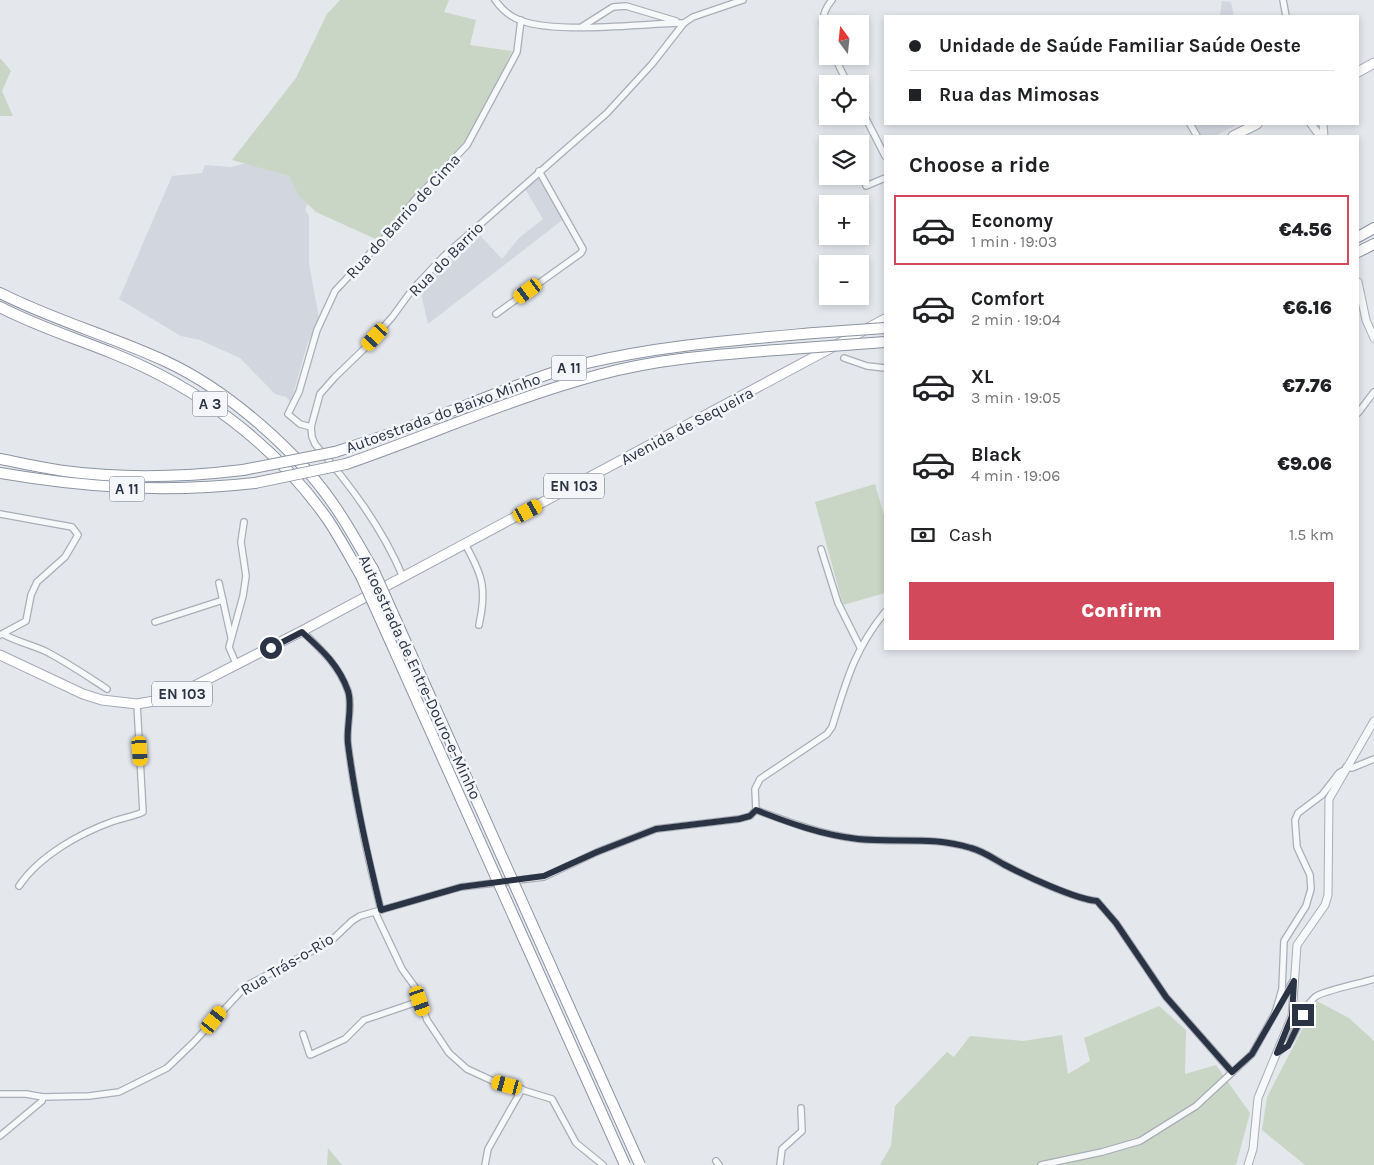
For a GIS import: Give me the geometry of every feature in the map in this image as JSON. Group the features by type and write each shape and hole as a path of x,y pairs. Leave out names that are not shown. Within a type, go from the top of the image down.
{"highway":[{"path":"1359,236 1374,228"},
{"path":"1359,252 1374,244"},
{"name":"Autoestrada de Entre-Douro-e-Minho","path":"0,293 167,362 209,386 248,415 287,449 338,510 373,569 640,1165"},
{"name":"Autoestrada de Entre-Douro-e-Minho","path":"0,308 158,374 199,397 238,424 270,452 302,486 328,521 361,576 625,1165"},
{"name":"Autoestrada do Baixo Minho","path":"0,459 65,471 137,476 208,474 243,470 335,452 396,433 504,390 576,366 636,352 694,343 884,328"},
{"name":"Autoestrada do Baixo Minho","path":"0,473 64,484 139,490 211,488 255,483 346,464 524,398 598,375 694,357 884,342"}],"main road":[{"path":"1359,71 1374,63"},
{"path":"1235,135 1255,125"},
{"name":"Avenida de Sequeira","path":"0,655 83,694 102,700 137,704 171,698 302,632 884,320"}],"street":[{"path":"496,0 504,10 520,20 538,25 582,27 684,23 694,16 743,0"},
{"path":"610,0 613,7"},
{"path":"824,15 832,0"},
{"path":"1283,0 1286,15"},
{"path":"582,27 613,7 626,6 684,23"},
{"name":"Rua do Barrio de Cima","path":"311,427 300,424 288,414 299,392 317,330 335,291 388,235 414,201 467,145 517,52 520,20"},
{"name":"Rua do Barrio","path":"311,427 320,394 334,377 366,347 394,316 412,290 444,256 607,113 652,64 684,23"},
{"path":"869,125 884,154"},
{"path":"496,314 581,253 583,249 539,171"},
{"path":"866,186 884,178"},
{"path":"1359,295 1360,308 1374,338"},
{"path":"844,358 867,366 884,368"},
{"path":"1359,412 1374,392"},
{"path":"311,427 315,444 360,499 380,530 403,577"},
{"path":"0,514 72,527 78,535 65,558 37,582 31,595 26,621 2,634"},
{"path":"237,666 229,647 240,614 246,576 240,542 244,522"},
{"path":"465,544 476,565 484,593 479,625"},
{"path":"821,549 838,603 860,647"},
{"path":"219,583 231,637"},
{"path":"155,622 223,600"},
{"path":"884,613 860,647 848,673 832,727 826,734 760,779 754,789 756,810 773,818 830,834 859,839 943,840 967,846 1035,879 1087,900 1097,901 1116,923 1166,997 1232,1072"},
{"path":"302,632 329,656 350,697 351,702 346,729 354,788 378,911 402,969 415,987 426,1020 450,1054 467,1069 493,1081 552,1099 576,1143 604,1165"},
{"path":"2,634 46,652 68,666 83,671 106,689"},
{"path":"19,886 26,874 77,839 114,821 143,812 137,704"},
{"path":"1248,1165 1253,1149 1258,1098 1292,1016 1297,946 1325,905 1328,895 1329,799 1374,721"},
{"path":"1275,1013 1282,989 1284,941 1306,906 1311,889 1310,875 1297,847 1295,820 1298,813 1322,795 1339,773 1374,759"},
{"name":"Rua Trás-o-Rio","path":"0,1094 26,1094 43,1097 89,1096 119,1092 167,1068 246,986 331,941 352,921 378,911 461,887 544,876 597,852 656,829 739,819 750,816 756,810"},
{"path":"1277,1053 1288,1046 1315,997 1324,992 1374,979"},
{"path":"1041,1165 1102,1152 1140,1141 1196,1106 1252,1054 1294,981"},
{"path":"303,1034 310,1055 345,1039 364,1020 420,1001"},
{"path":"485,1165 488,1149 522,1089"},
{"path":"0,1136 42,1101 43,1097"},
{"path":"780,1165 782,1149 802,1131 801,1108"}],"shaded area":[{"path":"1222,1 1231,2 1234,15 1220,15"},
{"path":"1194,125 1236,125 1217,135 1200,135"},
{"path":"247,163 289,176 298,195 308,202 305,210 309,216 309,264 319,318 307,345 291,402 286,397 275,394 240,358 200,340 181,336 119,299 172,176 202,173 205,165 232,167"},
{"path":"540,175 565,218 428,324 419,285 475,230 502,259 519,238 543,219 524,187"}],"green space":[{"path":"340,0 449,0 444,12 476,20 470,45 512,51 492,95 466,140 409,203 380,241 316,212 298,195 289,176 232,160 296,78 327,14"},
{"path":"0,58 11,71 2,91 13,116 0,116"},
{"path":"875,484 884,516 884,593 843,605 815,502"},
{"path":"1317,1001 1349,1018 1374,1041 1374,1165 1305,1165 1262,1130 1267,1097"},
{"path":"1159,1006 1186,1030 1185,1074 1216,1065 1250,1113 1236,1165 880,1165 891,1146 895,1106 947,1052 954,1057 970,1036 1023,1041 1062,1035 1068,1074 1090,1061 1084,1038"},
{"path":"328,1148 342,1165 327,1165"}],"route":[{"path":"271,648 302,632 329,656 348,691 351,702 346,729 354,788 381,910 461,887 544,876 597,852 656,829 695,822 739,819 750,816 756,810 773,818 830,834 859,839 943,840 974,848 1035,879 1087,900 1097,901 1116,923 1166,997 1232,1072 1252,1054 1272,1017 1282,1005 1294,981 1292,1016 1277,1053 1288,1046 1303,1015"}]}
